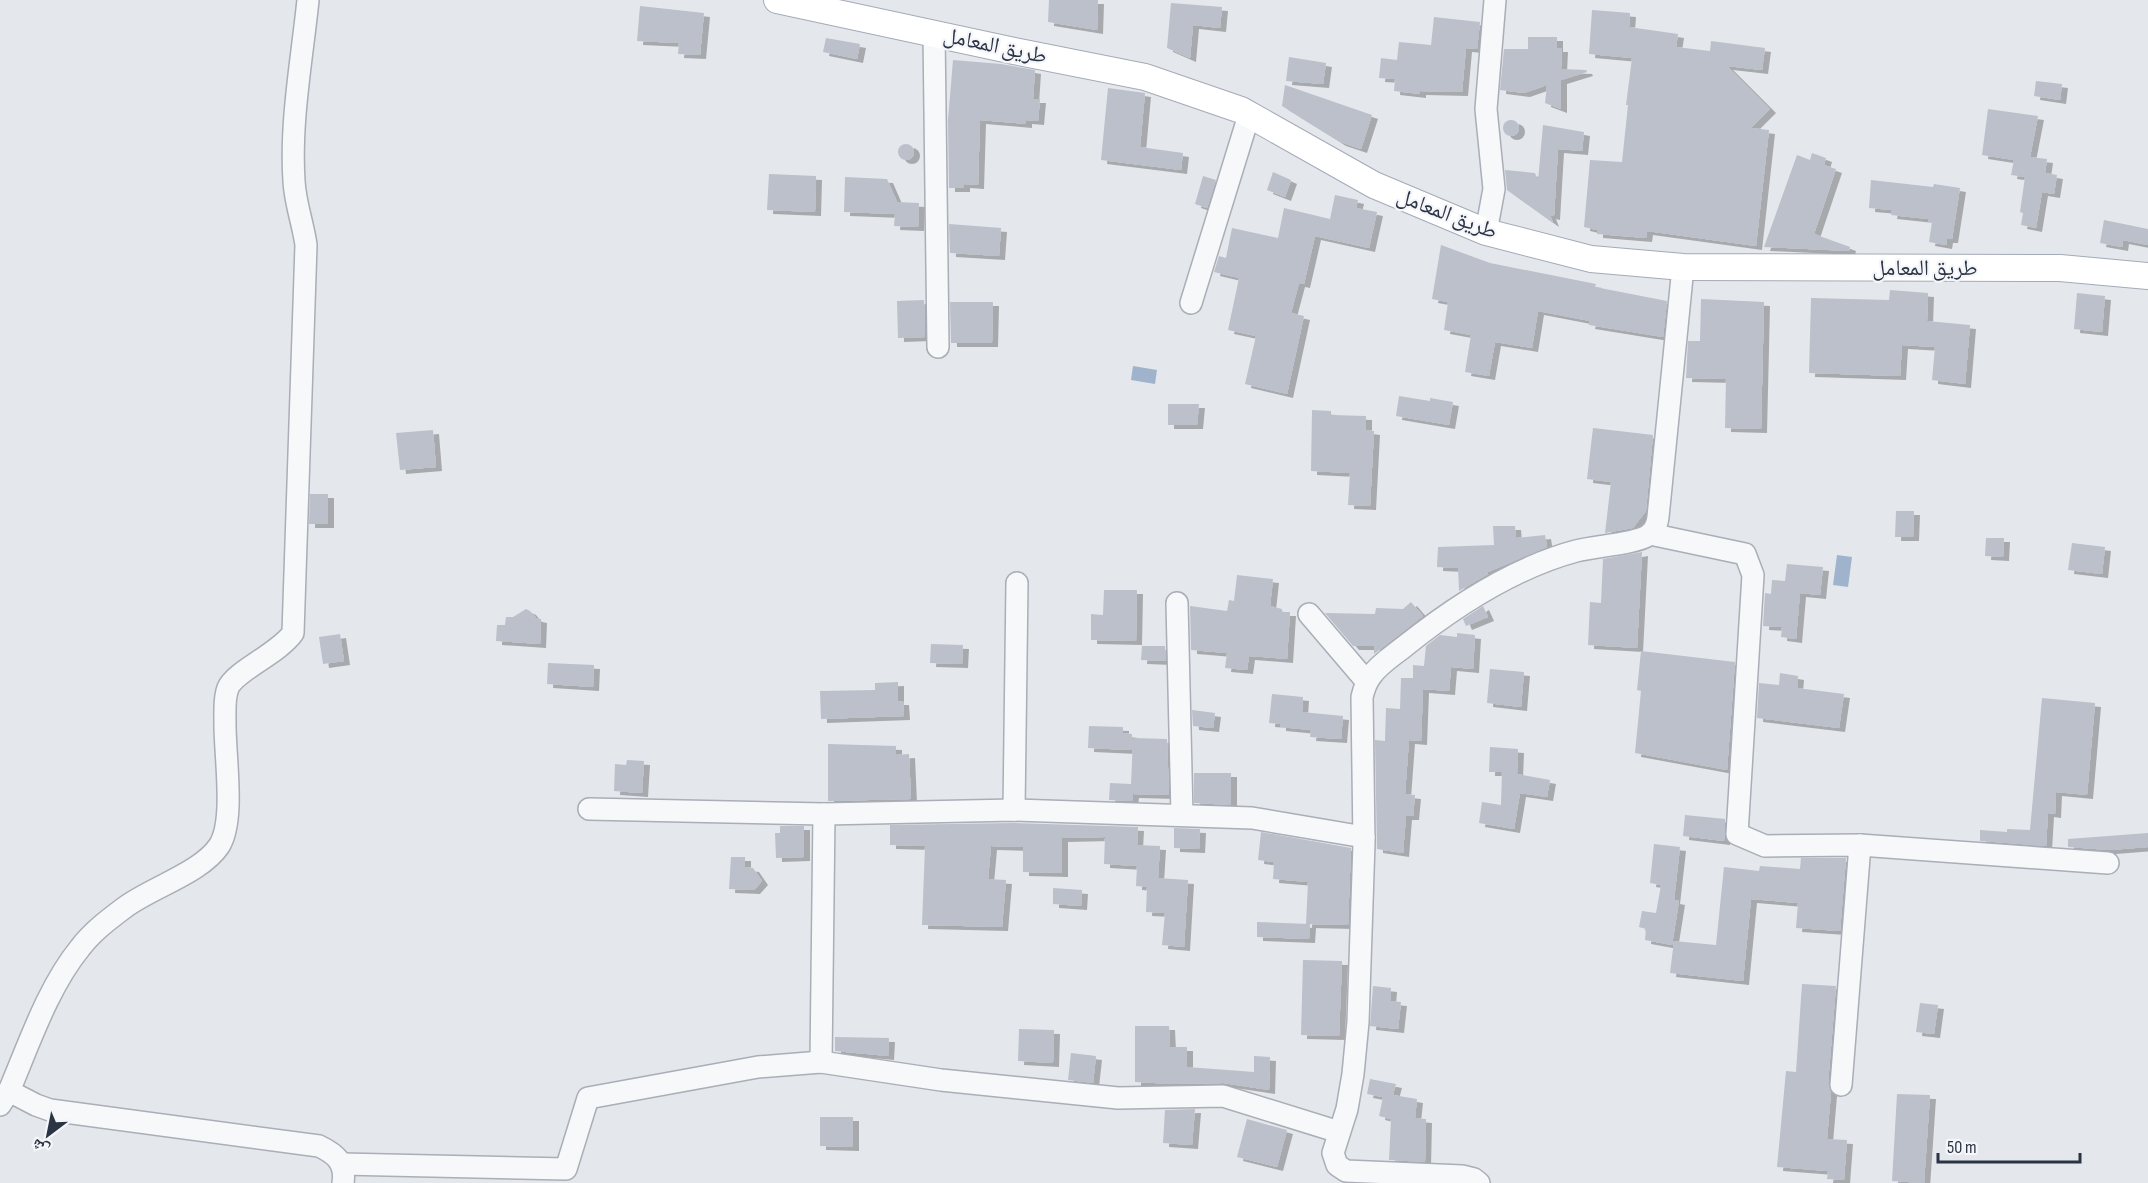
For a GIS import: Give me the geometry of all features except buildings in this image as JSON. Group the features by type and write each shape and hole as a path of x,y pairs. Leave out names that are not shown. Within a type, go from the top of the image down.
{"main road":[{"name":"طريق المعامل","path":"777,0 1014,51 1145,76 1241,110 1374,185 1486,232 1591,259 1683,267 2060,268 2148,276"}],"street":[{"path":"308,0 293,163 297,206 306,245 293,633 276,651 237,677 228,686 225,697 224,738 228,808 220,845 211,856 199,864 126,906 95,931 80,947 54,988 5,1098 50,1110 319,1146 333,1153 342,1174 566,1169 588,1098 758,1067 821,1062 941,1080 1118,1098 1222,1096 1339,1132"},
{"path":"1486,232 1494,189 1486,109 1495,0"},
{"path":"934,33 938,347"},
{"path":"1191,303 1249,115"},
{"path":"1479,1183 1462,1176 1346,1171 1336,1165 1334,1160 1334,1148 1347,1109 1358,1022 1364,837 1362,705 1367,682 1377,669 1420,634 1468,601 1513,575 1577,550 1645,537 1655,529 1658,518 1683,267"},
{"path":"1650,534 1745,554 1753,574 1737,834 1765,846 1860,844 2108,863"},
{"path":"1014,810 1017,583"},
{"path":"1177,603 1182,816"},
{"path":"1309,615 1367,682"},
{"path":"589,808 824,814 1014,810 1251,818 1364,837"},
{"path":"821,1062 824,814"},
{"path":"1840,1085 1860,844"}],"water":[{"path":"1133,366 1157,370 1155,384 1131,380"},
{"path":"1837,555 1852,557 1848,587 1833,585"}]}
